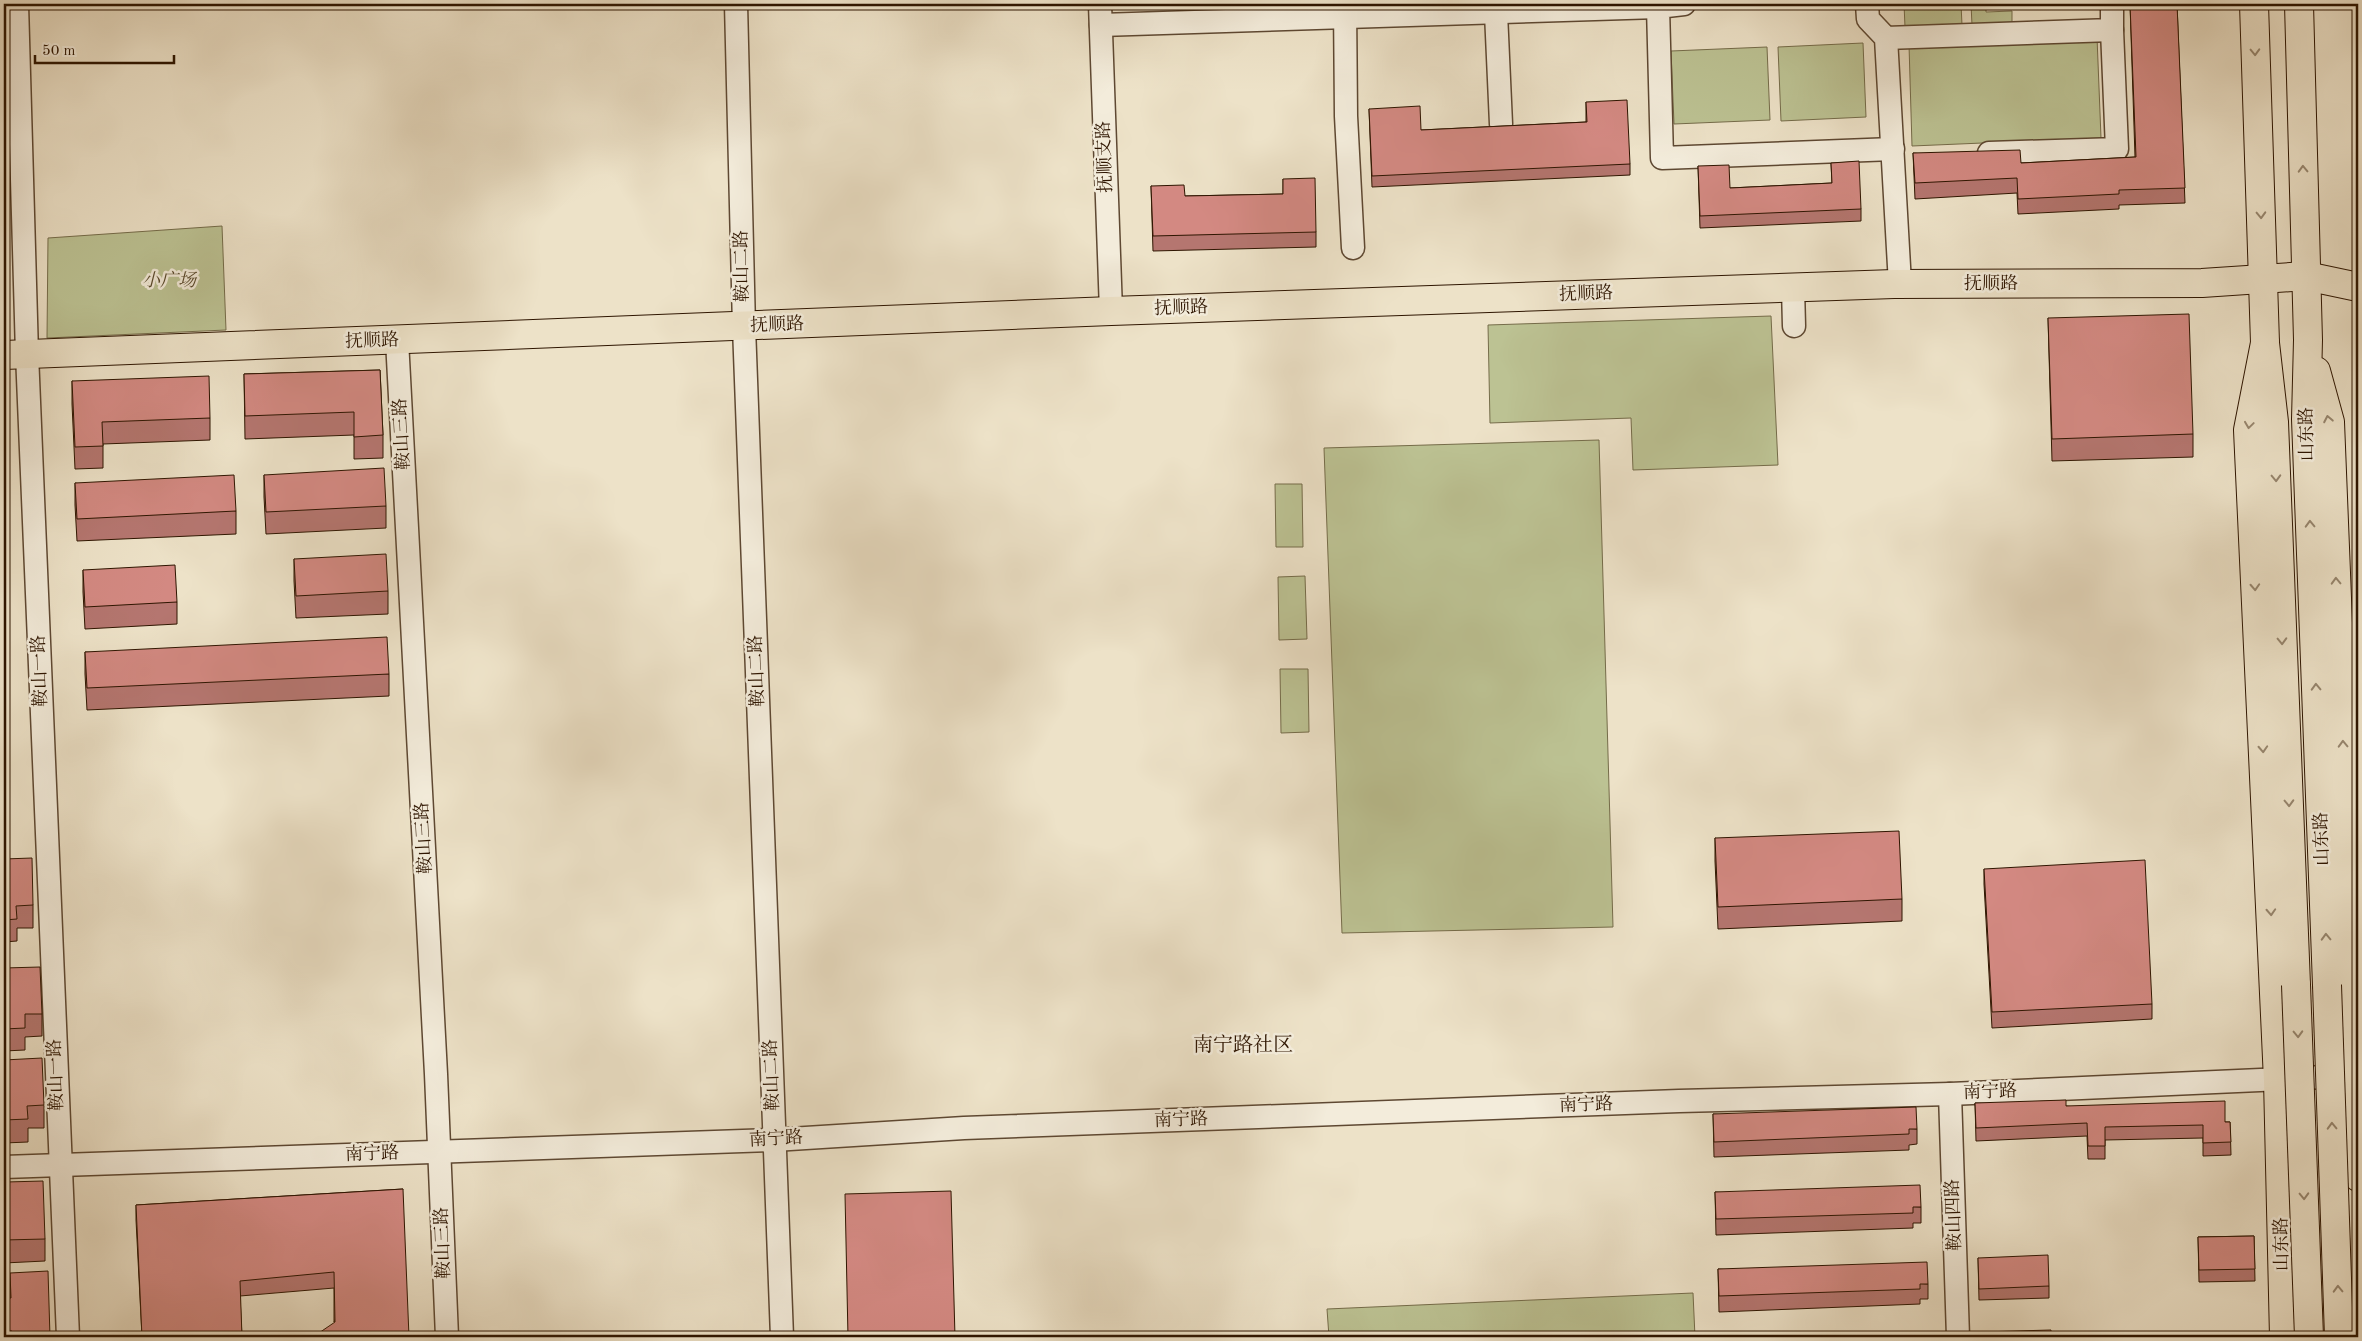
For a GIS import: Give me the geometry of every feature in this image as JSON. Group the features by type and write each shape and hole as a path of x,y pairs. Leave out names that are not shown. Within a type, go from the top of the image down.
{"main road":[{"name":"山东路","path":"2254,4 2265,342 2274,422 2309,1337"},
{"name":"山东路","path":"2299,4 2308,340 2306,419 2328,985 2339,1337"},
{"name":"抚顺路","path":"15,354 744,327 1111,311 1793,288 1899,276 2192,283 2306,276 2358,288"},
{"name":"山东路","path":"2308,340 2330,422 2357,1076 2358,1177"},
{"name":"山东路","path":"2265,342 2248,430 2278,1080 2284,1337"}],"street":[{"name":"鞍山一路","path":"17,4 15,354 39,866 60,1165 68,1337"},
{"name":"鞍山二路","path":"736,4 744,327 782,1337"},
{"path":"1100,15 1346,11 1496,12 1684,4"},
{"path":"1867,4 1868,19 1886,38 1899,276"},
{"path":"1964,154 2117,149 2112,4"},
{"path":"1654,6 1662,158 1893,153 1916,156"},
{"path":"1346,11 1346,116 1353,248"},
{"path":"1496,12 1501,124"},
{"name":"抚顺支路","path":"1100,15 1111,311"},
{"path":"1886,38 2112,30"},
{"path":"1793,288 1794,326"},
{"name":"鞍山三路","path":"397,340 447,1337"},
{"name":"南宁路","path":"4,1167 774,1140 964,1128 1688,1101 1950,1094 2357,1076"},
{"name":"鞍山四路","path":"1950,1094 1958,1337"}],"green space":[{"path":"1904,4 1961,4 1962,25 1905,27"},
{"path":"1971,4 1986,4 1986,12 2012,11 2012,24 1972,25"},
{"path":"1988,4 2090,4 2090,6 1988,8"},
{"path":"2097,37 2101,138 1912,146 1909,45"},
{"path":"1863,43 1866,117 1781,121 1778,47"},
{"path":"1767,47 1770,120 1674,124 1671,51"},
{"name":"小广场","path":"222,226 226,330 47,338 48,238"},
{"path":"1771,316 1778,465 1633,470 1631,418 1490,423 1488,325"},
{"path":"1599,440 1613,927 1342,933 1324,448"},
{"path":"1275,484 1302,484 1303,547 1276,547"},
{"path":"1305,576 1307,639 1279,640 1278,577"},
{"path":"1280,669 1308,669 1309,732 1281,733"},
{"path":"1693,1293 1695,1337 1353,1337 1355,1335 1329,1337 1327,1309"}],"building":[{"path":"2130,4 2177,4 2185,188 2119,190 2119,194 2018,199 2017,178 1915,183 1913,153 2020,150 2021,163 2136,157"},
{"path":"1627,100 1630,164 1372,176 1369,109 1420,106 1421,130 1587,122 1586,102"},
{"path":"1859,161 1861,209 1700,216 1698,166 1729,165 1730,188 1832,183 1831,163"},
{"path":"1315,178 1316,232 1153,236 1151,186 1184,185 1185,196 1283,194 1283,179"},
{"path":"2189,314 2193,434 2052,439 2048,318"},
{"path":"380,370 383,435 354,437 354,412 245,416 244,374"},
{"path":"209,376 210,418 102,422 103,446 75,447 72,381"},
{"path":"384,468 386,506 266,512 264,475"},
{"path":"234,475 236,511 77,519 75,483"},
{"path":"386,554 388,591 296,596 294,559"},
{"path":"175,565 177,602 85,607 83,570"},
{"path":"387,637 389,674 87,688 85,652"},
{"path":"1899,831 1902,899 1718,907 1715,838"},
{"path":"32,858 33,905 16,906 17,919 4,920 4,859"},
{"path":"2145,860 2152,1004 1992,1012 1984,869"},
{"path":"40,967 42,1014 25,1014 25,1028 4,1029 4,968"},
{"path":"42,1058 44,1105 27,1106 28,1119 4,1120 4,1060"},
{"path":"2066,1100 2066,1106 2225,1101 2225,1122 2230,1122 2231,1142 2203,1143 2203,1125 2105,1127 2105,1146 2088,1146 2087,1123 1976,1128 1975,1103"},
{"path":"1916,1107 1917,1129 1909,1129 1909,1134 1714,1142 1713,1114"},
{"path":"43,1181 45,1239 4,1240 4,1207 7,1207 6,1182"},
{"path":"1920,1185 1921,1207 1913,1207 1913,1213 1716,1219 1715,1192"},
{"path":"403,1189 409,1337 313,1337 335,1322 334,1272 240,1281 242,1337 142,1337 136,1205"},
{"path":"951,1191 955,1337 848,1337 845,1194"},
{"path":"2254,1236 2255,1269 2199,1270 2198,1237"},
{"path":"2048,1255 2049,1286 1979,1289 1978,1258"},
{"path":"1927,1262 1928,1284 1920,1284 1920,1289 1719,1296 1718,1269"},
{"path":"48,1271 50,1337 12,1337 12,1331 4,1331 4,1298 11,1298 10,1273"},
{"path":"2051,1330 2051,1337 1982,1337 1981,1332"}],"district":[{"name":"南宁路社区","path":"1243,1046"}]}
